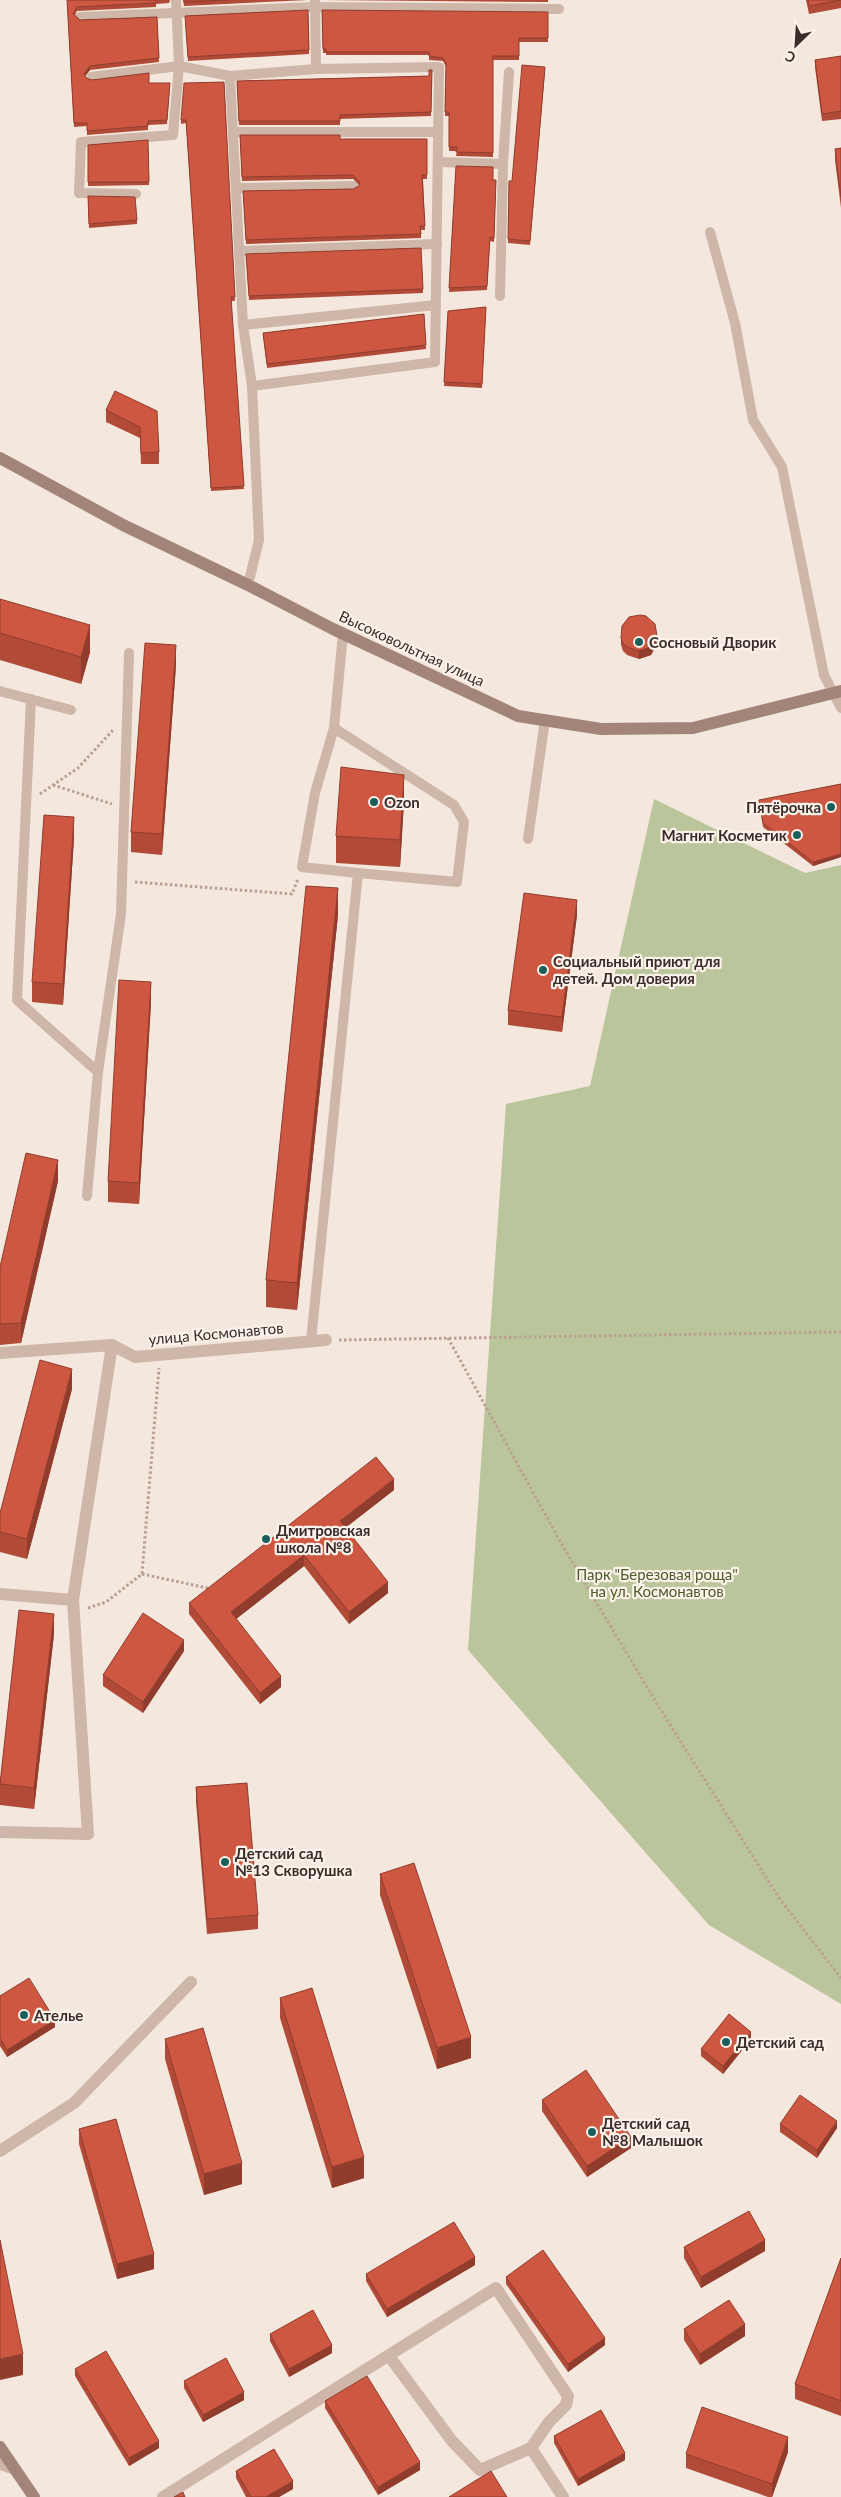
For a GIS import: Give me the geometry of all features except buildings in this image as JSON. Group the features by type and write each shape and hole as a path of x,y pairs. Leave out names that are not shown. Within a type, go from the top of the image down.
{"main road":[{"name":"Высоковольтная улица","path":"0,458 122,525 248,584 343,634 518,716 601,729 693,728 838,692"},
{"path":"0,2447 34,2497"}],"street":[{"name":"улица Космонавтов","path":"112,1345 135,1356 326,1340"},
{"path":"0,1353 112,1345 73,1600 88,1834 0,1832"},
{"path":"0,1594 73,1600"},
{"path":"0,2151 74,2103 191,1982"},
{"path":"163,2497 496,2288 568,2396 566,2404 549,2422 531,2448 480,2470 452,2441 389,2356"},
{"path":"531,2448 563,2497"},
{"path":"0,2464 15,2469"}],"lane":[{"path":"136,194 79,193 81,142 173,135 179,66 176,0"},
{"path":"315,3 316,69"},
{"path":"80,17 176,14 315,3 560,9"},
{"path":"91,77 179,66 230,76 316,69 439,67 435,362 252,386"},
{"path":"500,296 503,164 509,72"},
{"path":"230,76 243,324 252,386 259,540 248,584"},
{"path":"233,132 438,132"},
{"path":"438,162 503,164"},
{"path":"236,188 353,186"},
{"path":"710,232 735,323 753,420 782,467 824,675 838,692 841,708"},
{"path":"239,251 437,244"},
{"path":"243,324 436,305"},
{"path":"334,728 454,805 464,822 458,882 302,867 315,793 334,728 343,634"},
{"path":"87,1196 98,1072 120,914 130,653"},
{"path":"0,690 71,710"},
{"path":"31,699 17,1000 98,1072"},
{"path":"528,839 545,720"},
{"path":"311,1341 358,873"}],"path":[{"path":"26,804 78,768 127,714"},
{"path":"53,785 124,808"},
{"path":"122,881 292,894 302,867"},
{"path":"326,1340 841,1332"},
{"path":"448,1338 561,1543 657,1704 779,1898 841,1978"},
{"path":"73,1600 80,1610 106,1602 142,1574 160,1355"},
{"path":"142,1574 220,1590"}],"green space":[{"name":"Парк \"Березовая роща\" на ул. Космонавтов","path":"654,799 805,873 841,865 841,2004 709,1925 468,1650 506,1104 590,1086"}],"place":[{"name":"Сосновый Дворик","path":"639,642"},
{"name":"Ozon","path":"374,802"},
{"name":"Пятёрочка","path":"831,807"},
{"name":"Магнит Косметик","path":"797,835"},
{"name":"Социальный приют для детей. Дом доверия","path":"543,970"},
{"name":"Дмитровская школа №8","path":"266,1539"},
{"name":"Детский сад №13 Скворушка","path":"225,1862"},
{"name":"Ателье","path":"24,2015"},
{"name":"Детский сад","path":"726,2042"},
{"name":"Детский сад №8 Малышок","path":"592,2132"}]}
